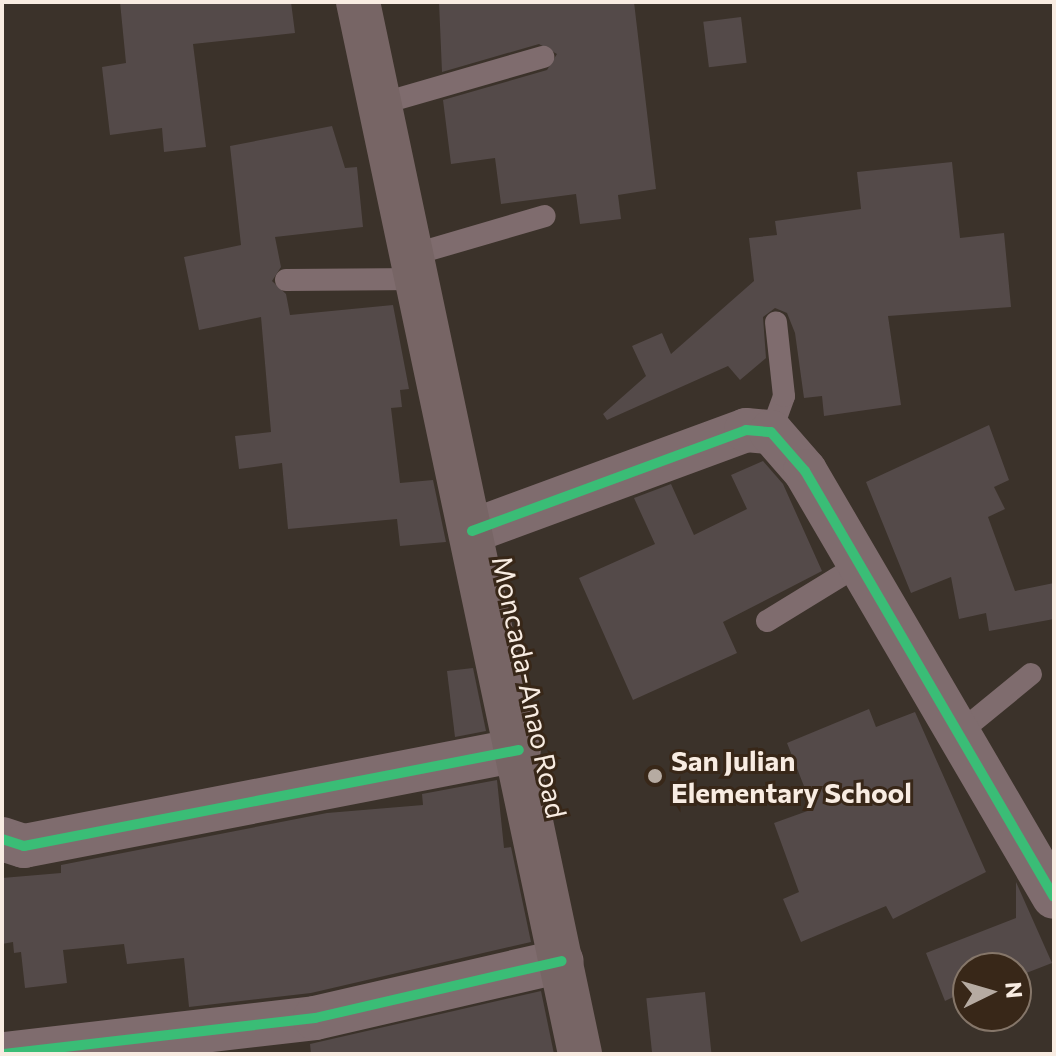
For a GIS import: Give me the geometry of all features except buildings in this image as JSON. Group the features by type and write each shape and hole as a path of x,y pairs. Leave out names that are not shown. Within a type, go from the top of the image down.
{"main road":[{"name":"Moncada-Anao Road","path":"358,2 417,266 580,1054"}],"street":[{"path":"472,531 746,430 771,432 805,471 1054,897"},
{"path":"2,839 39,844 519,750"},
{"path":"4,1054 315,1018 561,961"}],"lane":[{"path":"380,104 543,57"},
{"path":"286,280 417,266 545,216"},
{"path":"771,432 784,396 776,322"},
{"path":"767,621 860,564"},
{"path":"959,733 1031,674"}],"cycle path":[{"path":"472,531 746,430 771,432 805,471 1054,897"},
{"path":"2,839 24,846 519,750"},
{"path":"4,1054 315,1018 561,961"}],"place":[{"name":"San Julian Elementary School","path":"655,776"}]}
